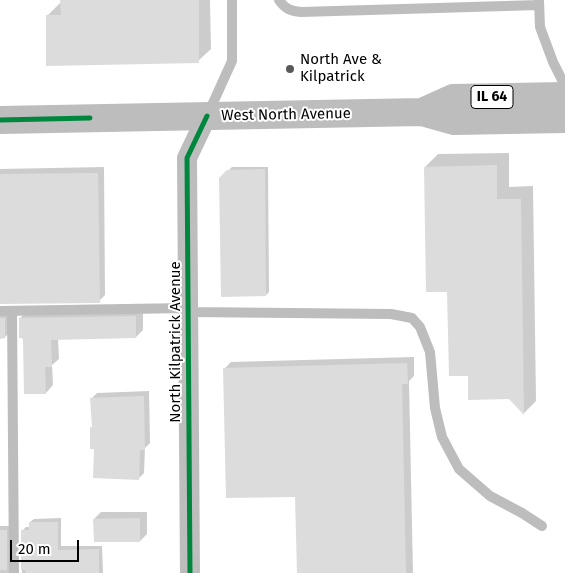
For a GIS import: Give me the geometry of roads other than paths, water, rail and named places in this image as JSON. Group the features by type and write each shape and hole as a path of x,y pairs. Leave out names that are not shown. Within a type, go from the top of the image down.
{"main road":[{"name":"West North Avenue","path":"422,112 453,98 565,96"},
{"name":"West North Avenue","path":"0,120 422,112 454,121 565,120"}],"street":[{"name":"North Kilpatrick Avenue","path":"190,573 186,158 207,116"}],"lane":[{"name":"North Kilpatrick Avenue","path":"207,116 232,61 232,0"},
{"path":"279,0 283,6 290,10 301,12 539,3 540,27 553,62 565,86"},
{"path":"0,312 188,310 391,314 412,318 420,327 430,352 435,408 442,437 459,469 490,496 542,526"},
{"path":"12,311 14,573"}],"place":[{"name":"North Ave & Kilpatrick","path":"290,69"}]}
